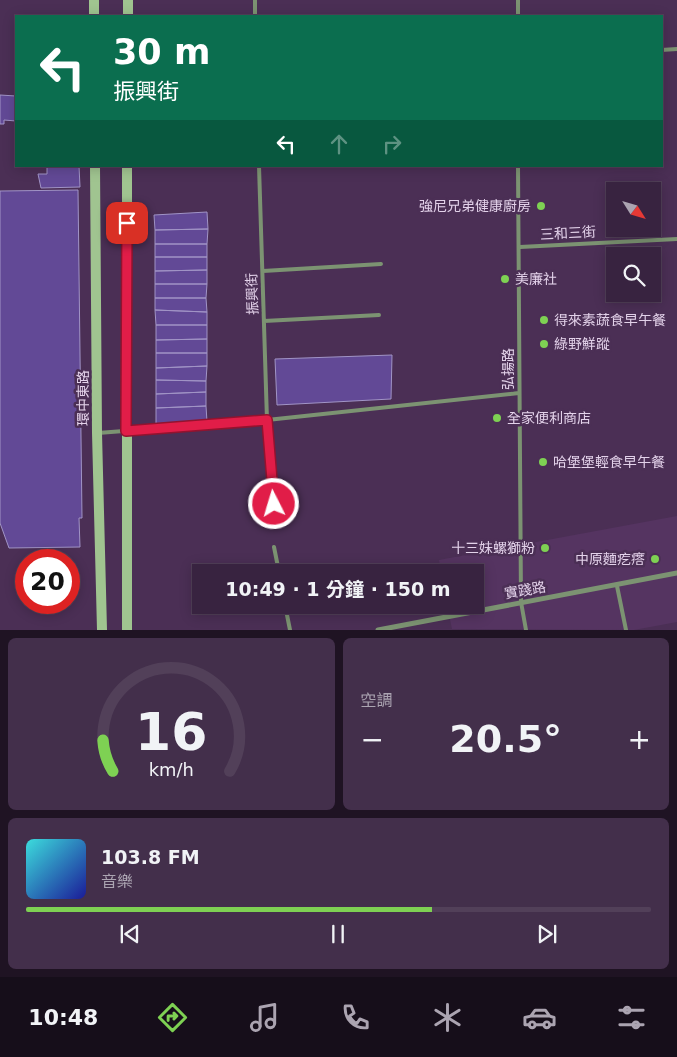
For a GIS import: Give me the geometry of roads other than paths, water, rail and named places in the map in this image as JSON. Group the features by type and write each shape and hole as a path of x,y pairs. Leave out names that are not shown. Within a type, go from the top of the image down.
{"street":[{"path":"94,0 94,15"},
{"path":"128,0 128,15"},
{"name":"環中東路","path":"95,167 97,433 102,630"},
{"path":"127,167 127,630"},
{"name":"實踐路","path":"378,630 521,602 617,586 677,573"}],"lane":[{"path":"255,0 255,15"},
{"path":"518,0 518,15"},
{"path":"663,50 677,49"},
{"name":"振興街","path":"259,167 267,420 274,504"},
{"name":"弘揚路","path":"518,167 521,602 526,630"},
{"name":"三和三街","path":"520,247 677,238"},
{"path":"263,271 381,264"},
{"path":"264,321 379,315"},
{"path":"97,433 267,420 519,393"},
{"path":"274,547 277,564"},
{"path":"617,586 626,630"},
{"path":"287,614 290,630"}],"place":[{"name":"強尼兄弟健康廚房","path":"541,206"},
{"name":"美廉社","path":"505,279"},
{"name":"得來素蔬食早午餐","path":"544,320"},
{"name":"綠野鮮蹤","path":"544,344"},
{"name":"全家便利商店","path":"497,418"},
{"name":"哈堡堡輕食早午餐","path":"543,462"},
{"name":"十三妹螺獅粉","path":"545,548"},
{"name":"中原麵疙瘩","path":"655,559"}]}
